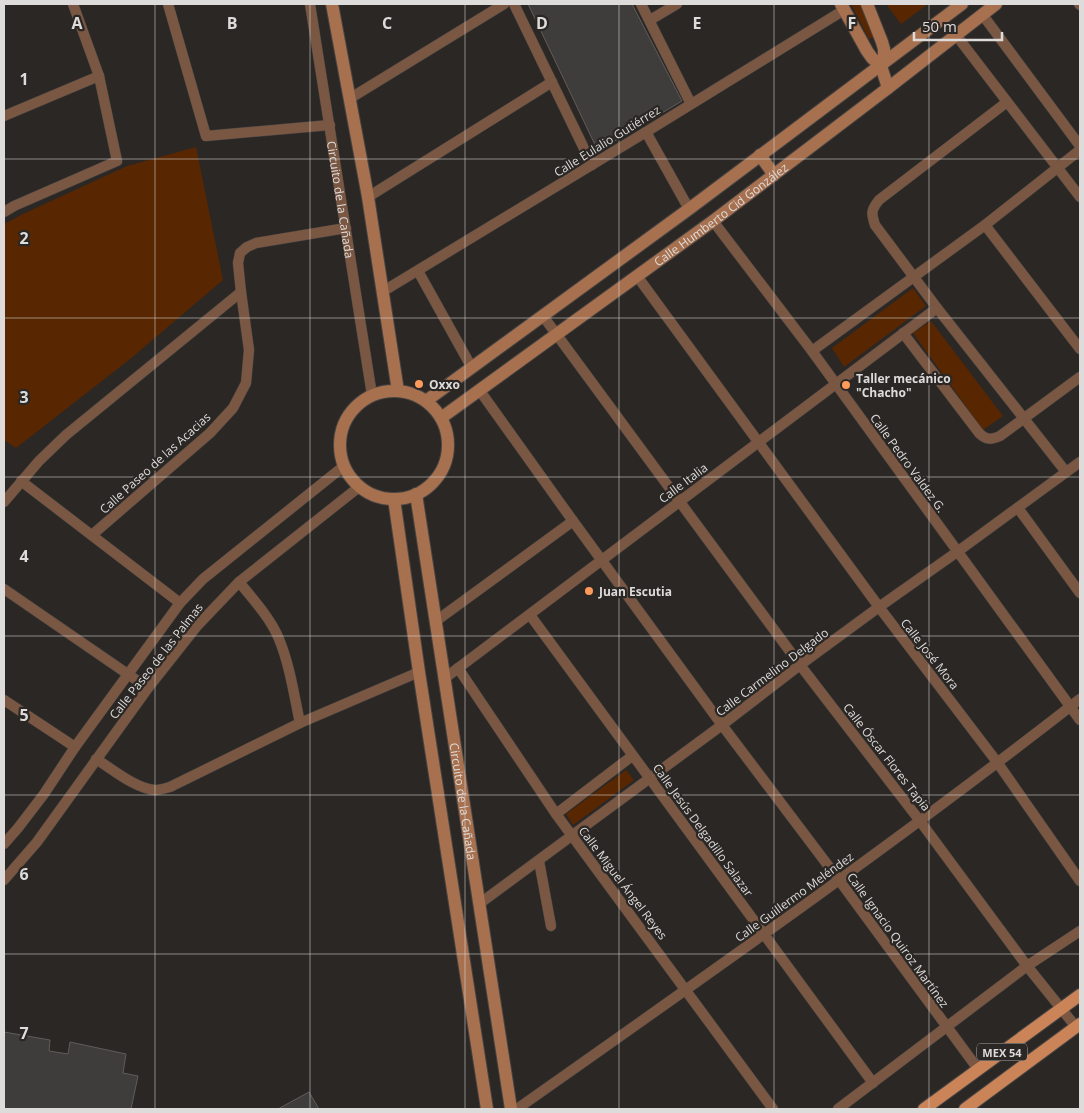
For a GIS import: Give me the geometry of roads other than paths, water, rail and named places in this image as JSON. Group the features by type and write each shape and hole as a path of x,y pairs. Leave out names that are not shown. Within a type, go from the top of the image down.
{"main road":[{"name":"MEX 54","path":"924,1109 1080,995"},
{"name":"MEX 54","path":"965,1109 1078,1026"}],"street":[{"path":"4,212 118,162 99,76 73,4"},
{"path":"168,4 206,136 330,125"},
{"name":"Circuito de la Cañada","path":"310,4 372,395"},
{"name":"Circuito de la Cañada","path":"332,4 368,197 398,391"},
{"path":"349,99 504,4"},
{"path":"514,4 592,164"},
{"path":"641,4 691,104"},
{"path":"650,20 677,4"},
{"path":"867,4 884,50 881,66"},
{"name":"Calle Humberto Cid González","path":"426,401 689,209 962,4"},
{"name":"Calle Humberto Cid González","path":"441,418 713,221 996,4"},
{"path":"842,7 867,51 881,66 888,88"},
{"name":"Calle Eulalio Gutiérrez","path":"382,292 646,132 842,7"},
{"path":"982,14 1080,146"},
{"path":"956,35 1080,197"},
{"path":"4,116 99,76"},
{"path":"368,197 552,82"},
{"path":"1007,102 879,200 873,207 872,216 875,225 937,308 1066,472"},
{"path":"646,132 689,209"},
{"path":"812,351 985,225 1080,150"},
{"path":"760,155 774,175"},
{"name":"Calle Pedro Valdez G.","path":"713,221 812,351 1080,720"},
{"path":"985,225 1080,349"},
{"name":"Calle Paseo de las Acacias","path":"92,535 210,433 233,408 246,383 249,350 238,263 240,253 256,243 346,228"},
{"path":"418,271 472,368"},
{"name":"Calle José Mora","path":"637,276 878,607 997,762 1080,880"},
{"path":"4,502 39,461 66,435 241,292"},
{"name":"Calle Italia","path":"445,678 937,308"},
{"name":"Calle Óscar Flores Tapia","path":"543,316 800,665 920,821 1027,966 1078,1026"},
{"path":"903,333 979,433 988,440 1000,436 1080,377"},
{"path":"385,391 398,391 413,394 426,401 434,409 441,418 447,435 447,453 442,470 431,484 416,494 394,499 370,494 359,487 350,477 344,466 339,450 340,433 346,417 357,404 372,395 385,391"},
{"name":"Calle Ignacio Quiroz Martínez","path":"480,391 722,725 978,1069"},
{"name":"Calle Carmelino Delgado","path":"479,904 650,779 878,607 1079,464"},
{"name":"Calle Paseo de las Palmas","path":"4,844 44,794 75,747 180,603 203,579 344,466"},
{"path":"21,481 180,603"},
{"name":"Calle Paseo de las Palmas","path":"4,880 36,842 148,688 196,626 239,582 359,487"},
{"name":"Circuito de la Cañada","path":"416,494 511,1109"},
{"name":"Circuito de la Cañada","path":"394,499 419,672 488,1109"},
{"path":"1018,508 1080,594"},
{"path":"436,622 573,521"},
{"path":"239,582 263,612 279,638 288,665 300,723"},
{"path":"4,589 148,688"},
{"name":"Calle Jesús Delgadillo Salazar","path":"530,615 873,1083"},
{"name":"Calle Miguel Ángel Reyes","path":"458,668 556,814 773,1109"},
{"path":"96,759 142,787 155,790 170,787 300,723 419,672"},
{"name":"Calle Guillermo Meléndez","path":"518,1109 687,990 920,821 1080,699"},
{"path":"4,700 75,747"},
{"path":"556,814 632,756"},
{"path":"539,860 551,926"},
{"path":"838,1109 1027,966 1080,931"}],"place":[{"name":"Oxxo","path":"419,384"},
{"name":"Taller mecánico \"Chacho\"","path":"846,385"},
{"name":"Juan Escutia","path":"589,591"}]}
